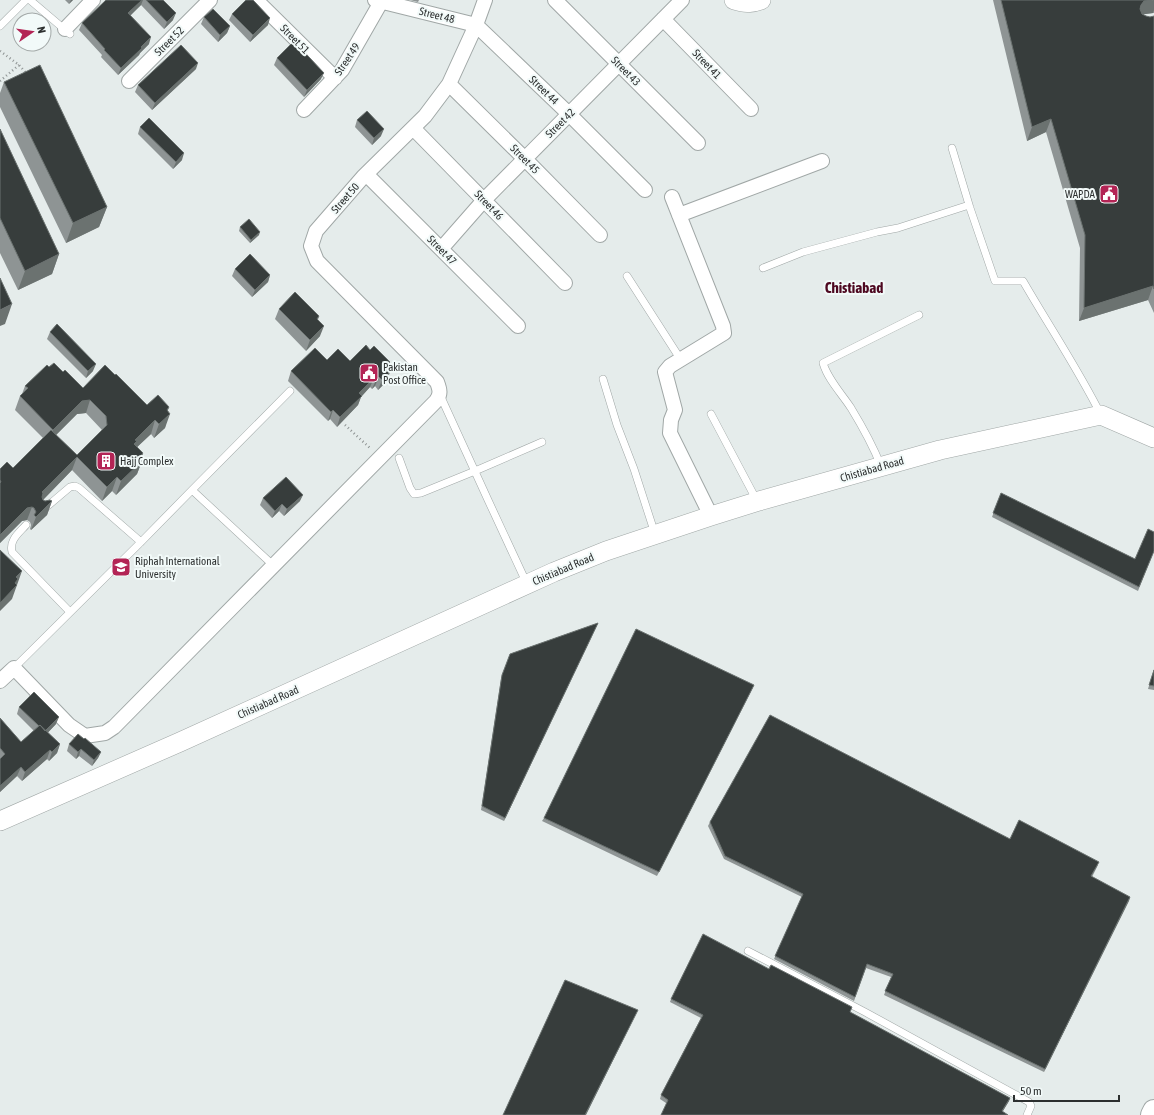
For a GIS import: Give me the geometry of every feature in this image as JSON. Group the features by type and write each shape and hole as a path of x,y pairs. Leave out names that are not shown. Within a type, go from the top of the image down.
{"main road":[{"path":"1101,415 1154,438"},
{"name":"Chistiabad Road","path":"0,821 173,745 527,584 606,551 711,516 881,466 940,450 1101,415"}],"street":[{"path":"68,32 93,0"},
{"name":"Street 52","path":"129,81 210,0"},
{"name":"Street 51","path":"256,0 335,78"},
{"name":"Street 50","path":"439,389 317,261 311,246 316,231 366,174 425,116 449,84 476,25 485,0"},
{"name":"Street 43","path":"555,0 698,143"},
{"name":"Street 42","path":"441,249 484,200 682,0"},
{"name":"Street 49","path":"304,110 342,70 378,1"},
{"name":"Street 48","path":"378,1 476,25"},
{"name":"Street 41","path":"663,19 751,109"},
{"name":"Street 44","path":"476,25 569,114 645,190"},
{"name":"Street 45","path":"449,84 600,235"},
{"name":"Street 46","path":"413,128 565,283"},
{"path":"679,215 822,161"},
{"name":"Street 47","path":"366,174 518,326"},
{"path":"672,197 723,326 724,333 670,366 665,372 675,410 671,420 670,433 711,516"},
{"path":"0,681 14,668 69,725 85,736 105,733 114,727 381,458 436,401 439,389"}],"lane":[{"path":"0,25 26,0"},
{"path":"30,0 68,32"},
{"path":"952,148 969,205 995,281 1023,281 1087,387 1101,415"},
{"path":"763,268 803,252 877,232 898,228 969,205"},
{"path":"627,276 681,360"},
{"path":"881,466 874,449 851,408 833,383 823,363 919,315"},
{"path":"603,379 617,425 634,469 655,535"},
{"path":"439,389 475,472 527,584"},
{"path":"14,668 290,391"},
{"path":"711,414 758,502"},
{"path":"399,458 410,488 414,494 475,472 542,442"},
{"path":"42,510 64,491 75,486 141,542"},
{"path":"192,490 274,566"},
{"path":"26,525 12,542 12,552 70,612"},
{"path":"748,951 865,1012 1029,1102 1032,1106 1027,1115"}],"path":[{"path":"0,51 28,75"},
{"path":"0,81 19,66"},
{"path":"345,425 381,458"}],"building":[{"path":"106,0 142,0 128,13 151,37 121,68 82,23"},
{"path":"146,0 163,0 176,13 167,22"},
{"path":"246,0 253,0 270,18 253,35 232,14"},
{"name":"WAPDA","path":"1001,0 1152,0 1144,1 1140,9 1142,14 1146,16 1154,16 1154,289 1153,286 1084,308 1085,235 1051,119 1032,127"},
{"path":"213,9 230,26 220,35 204,17"},
{"path":"294,41 324,73 307,90 277,58"},
{"path":"181,45 198,63 155,103 138,85"},
{"path":"40,65 107,207 73,223 4,82"},
{"path":"367,111 384,129 374,138 357,120"},
{"path":"149,118 184,153 176,162 140,127"},
{"path":"0,129 59,254 25,271 0,218"},
{"path":"249,219 260,232 251,240 240,227"},
{"path":"250,254 270,275 255,290 235,269"},
{"path":"0,278 12,304 0,310"},
{"path":"295,292 319,316 317,319 324,326 310,340 279,309"},
{"path":"57,324 96,364 88,371 50,332"},
{"path":"366,345 370,350 374,346 390,362 385,367 390,372 382,380 379,377 376,380 374,378 359,393 362,396 340,417 333,410 331,412 291,371 315,348 327,360 338,349 350,361"},
{"name":"Hajj Complex","path":"54,363 63,372 65,370 83,388 105,365 147,405 158,395 169,407 167,410 170,414 159,424 155,420 135,440 137,441 134,444 143,453 139,458 142,461 121,481 117,477 107,487 77,457 42,492 43,500 52,501 36,517 34,515 36,512 34,508 27,508 0,535 0,469 7,462 13,468 51,430 77,455 107,425 106,416 90,400 82,401 53,430 20,396 28,388 25,386 47,365 49,367"},
{"path":"286,477 303,495 287,509 282,504 275,511 263,498"},
{"path":"1001,493 1135,559 1148,529 1154,532 1154,551 1139,587 993,513"},
{"path":"0,550 22,571 16,577 18,579 15,583 17,585 0,603"},
{"path":"598,623 505,818 482,806 502,675 510,654"},
{"path":"636,629 754,685 659,872 544,818"},
{"path":"1154,670 1154,686 1149,685"},
{"path":"34,692 59,717 45,731 19,707"},
{"path":"770,715 1010,839 1019,820 1099,862 1091,876 1130,897 1045,1069 885,991 893,974 867,964 855,997 775,956 803,894 725,856 710,822"},
{"path":"0,718 21,742 40,725 60,744 52,752 50,750 25,772 21,767 0,786 0,759 5,754 0,748"},
{"path":"78,734 101,752 94,760 81,749 78,752 69,744"},
{"path":"703,934 769,969 771,965 852,1007 850,1012 1010,1098 1002,1111 1008,1115 661,1115 668,1100 661,1095 703,1015 671,999"},
{"path":"565,980 638,1010 585,1115 503,1115"}],"place":[{"name":"WAPDA","path":"1109,194"},
{"name":"Pakistan Post Office","path":"369,373"},
{"name":"Hajj Complex","path":"106,461"},
{"name":"Riphah International University","path":"121,567"}],"district":[{"name":"Chistiabad","path":"854,287"}]}
